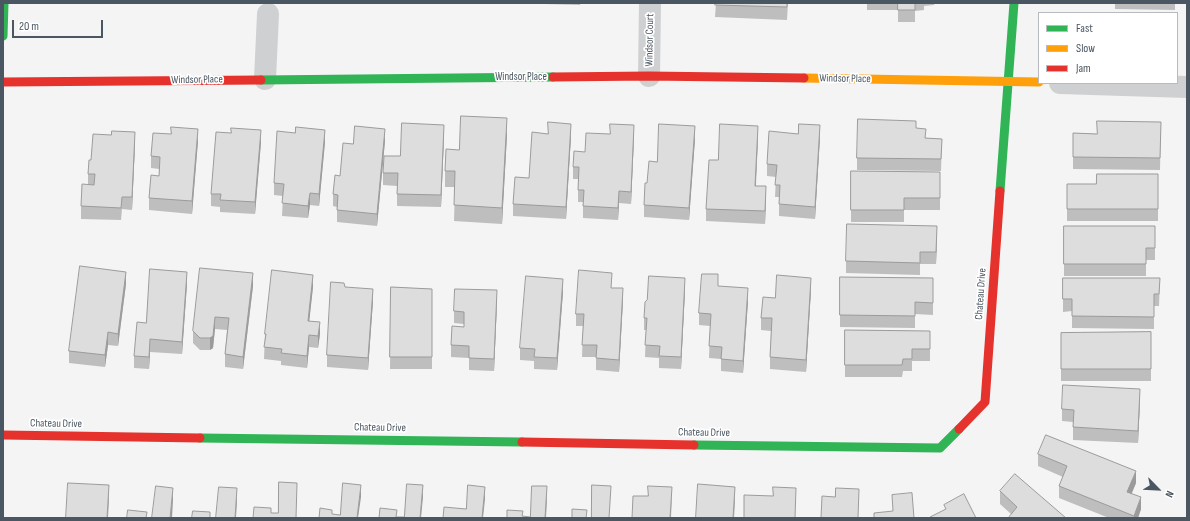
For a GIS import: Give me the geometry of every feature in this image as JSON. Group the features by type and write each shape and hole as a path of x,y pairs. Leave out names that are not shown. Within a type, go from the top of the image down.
{"street":[{"path":"3,36 4,3"},
{"name":"Windsor Court","path":"649,76 650,3"},
{"name":"Chateau Drive","path":"3,435 940,448 985,402 1010,82 1014,3"},
{"path":"265,79 268,14"},
{"name":"Windsor Place","path":"3,82 649,76 1038,82"},
{"path":"1092,84 1187,87"}],"building":[{"path":"716,3 787,3 787,7 715,5"},
{"path":"898,3 915,3 915,10 898,10"},
{"path":"461,116 507,118 502,208 454,205 455,171 445,171 446,149 459,150"},
{"path":"858,119 916,121 916,128 926,129 925,138 942,139 941,159 857,158"},
{"path":"1097,121 1161,122 1160,158 1073,157 1073,133 1097,134"},
{"path":"548,122 571,124 566,207 513,204 515,177 529,178 532,132 548,134"},
{"path":"402,123 444,125 441,195 397,194 398,173 383,173 384,156 400,156"},
{"path":"610,124 634,125 631,192 619,191 618,208 583,206 584,190 578,190 579,167 573,167 574,151 585,152 586,133 610,134"},
{"path":"659,124 695,126 689,208 644,205 645,183 647,183 649,161 657,162"},
{"path":"720,124 758,126 755,186 766,186 765,211 706,209 709,160 718,160"},
{"path":"799,124 820,125 815,207 779,204 780,185 775,185 777,165 767,164 769,131 798,134"},
{"path":"355,126 385,129 377,214 337,210 338,195 333,194 335,175 340,176 343,143 353,144"},
{"path":"171,127 198,129 192,201 149,198 151,175 159,176 160,157 151,156 153,133 171,134"},
{"path":"296,127 325,130 319,194 310,193 308,206 282,203 284,184 274,183 277,131 295,133"},
{"path":"231,128 261,130 255,202 220,200 221,194 211,194 216,132 231,133"},
{"path":"112,131 135,132 132,197 122,197 121,208 81,206 82,184 94,185 95,174 88,174 89,160 91,160 93,134 111,135"},
{"path":"851,171 940,172 940,198 904,198 904,210 851,210"},
{"path":"1097,174 1158,174 1158,209 1067,209 1067,184 1096,184"},
{"path":"847,224 937,226 936,252 920,252 920,263 846,261"},
{"path":"1064,226 1155,226 1155,248 1146,248 1146,264 1064,264"},
{"path":"80,266 126,272 118,334 108,332 105,355 69,351"},
{"path":"200,268 253,273 243,357 225,354 229,318 215,317 213,336 210,338 200,338 193,331"},
{"path":"150,269 187,272 182,342 150,339 149,357 134,356 137,322 146,323"},
{"path":"272,270 313,275 308,321 320,322 318,336 309,335 307,356 281,353 282,349 264,347"},
{"path":"579,270 612,273 611,288 623,288 619,360 596,358 597,345 582,345 584,314 576,314"},
{"path":"702,274 718,274 718,286 748,288 743,361 721,359 722,347 709,346 711,314 699,313"},
{"path":"777,275 811,278 806,360 770,357 772,318 761,318 763,297 775,298"},
{"path":"526,276 563,279 557,358 534,357 535,349 520,348"},
{"path":"649,276 685,278 681,357 659,356 660,346 645,345 647,318 644,318"},
{"path":"840,277 933,278 933,303 915,302 915,316 840,315"},
{"path":"1063,278 1160,278 1159,294 1154,294 1154,317 1072,316 1072,299 1063,299"},
{"path":"331,282 344,283 345,287 373,289 368,358 327,355"},
{"path":"391,287 432,289 432,357 390,357"},
{"path":"455,289 497,290 494,359 469,358 469,346 451,345 452,326 464,327 464,312 454,311"},
{"path":"845,330 930,331 930,349 912,349 912,359 903,359 902,365 845,365"},
{"path":"1151,332 1151,369 1061,369 1061,333"},
{"path":"1063,385 1140,389 1138,431 1073,427 1074,410 1062,409"},
{"path":"1046,435 1136,471 1127,492 1141,497 1134,516 1059,486 1067,466 1038,454"},
{"path":"1015,474 1066,518 1008,518 1017,507 1000,491"},
{"path":"279,482 297,483 296,518 253,518 254,507 271,508 271,513 278,513"},
{"path":"68,483 109,485 107,518 66,518"},
{"path":"343,483 361,485 357,518 319,518 320,508 332,510 332,514 340,515"},
{"path":"407,484 423,485 420,518 379,518 380,508 397,510 396,517 404,517"},
{"path":"698,484 735,487 733,518 696,518"},
{"path":"468,485 485,487 482,518 443,518 444,507 466,509"},
{"path":"592,485 611,486 609,518 591,518"},
{"path":"156,486 173,488 170,518 152,518"},
{"path":"532,486 547,486 545,518 507,518 507,510 523,511 522,516 530,517"},
{"path":"648,486 672,487 670,518 632,518 633,496 648,496"},
{"path":"219,487 237,488 235,518 216,518"},
{"path":"773,487 796,488 795,518 744,518 744,495 773,496"},
{"path":"836,488 859,489 858,518 821,518 822,496 835,497"},
{"path":"912,493 914,518 874,518 874,513 893,511 892,495"},
{"path":"964,494 976,518 930,518 946,509 944,505"},
{"path":"572,509 587,510 586,518 572,518"},
{"path":"128,510 147,512 146,518 127,518"},
{"path":"193,511 210,512 210,518 192,518"}],"traffic: fast":[{"path":"3,36 4,3"},
{"path":"1000,191 1014,3"},
{"path":"261,80 553,77"},
{"path":"694,445 940,448 959,429"},
{"path":"200,438 522,442"}],"traffic: slow":[{"path":"804,78 1038,82"}],"traffic: jam":[{"path":"553,77 649,76 804,78"},
{"path":"3,82 261,80"},
{"path":"959,429 985,402 1000,191"},
{"path":"3,435 200,438"},
{"path":"522,442 694,445"}]}
